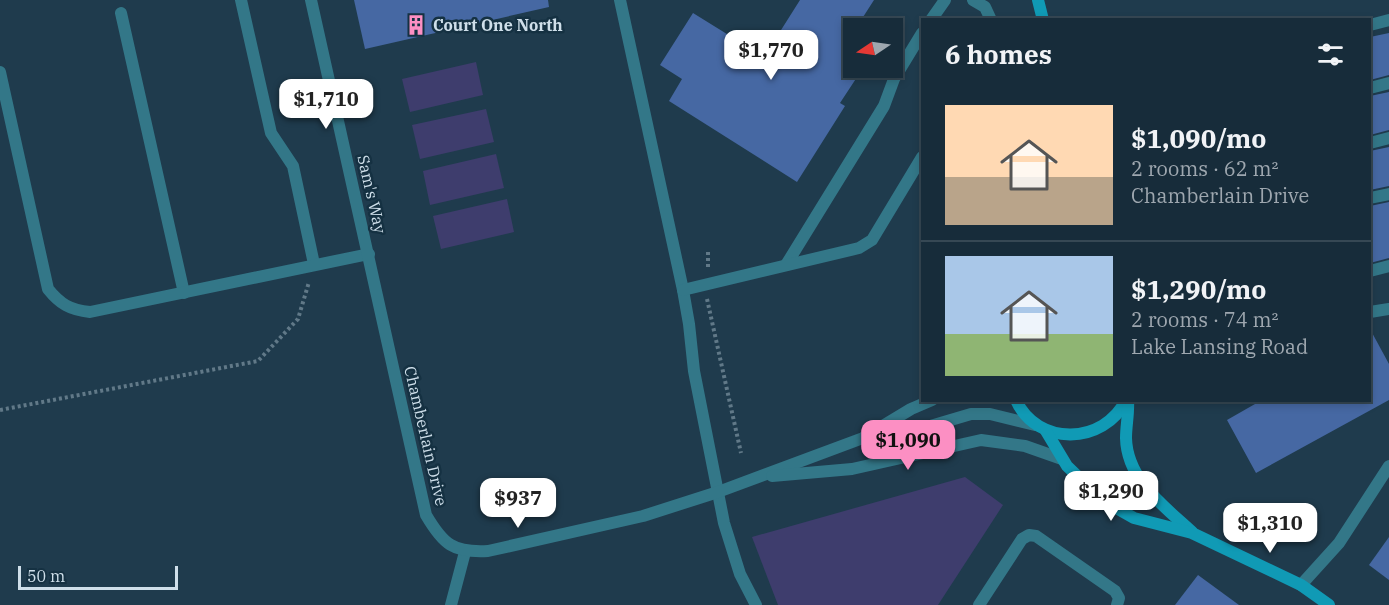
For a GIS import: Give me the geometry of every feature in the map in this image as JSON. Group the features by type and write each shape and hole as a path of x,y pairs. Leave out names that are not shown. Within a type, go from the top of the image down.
{"main road":[{"path":"1038,0 1042,18"},
{"path":"1018,402 1041,428 1062,459 1094,492 1134,518 1192,533 1301,585 1329,605"},
{"path":"1041,428 1063,435 1092,431 1114,419 1126,402"},
{"path":"1127,402 1126,438 1134,471 1150,492 1192,533"}],"street":[{"path":"241,0 271,133 293,166 314,264"},
{"name":"Sam's Way","path":"311,0 369,254"},
{"path":"620,0 683,290 694,371 718,492 740,574 756,605"},
{"path":"932,18 945,0"},
{"path":"973,0 985,7 990,18"},
{"path":"121,13 184,293"},
{"path":"1371,25 1389,20"},
{"path":"786,265 884,106 894,79 921,35"},
{"path":"0,72 48,289 58,301 74,310 90,312 369,254"},
{"path":"1371,87 1389,83"},
{"path":"1371,143 1389,138"},
{"path":"683,290 859,248 872,240 921,159"},
{"path":"1371,198 1389,194"},
{"name":"Chamberlain Drive","path":"369,254 426,515 440,539 465,552"},
{"path":"1371,271 1389,266"},
{"path":"1371,312 1389,309"},
{"path":"863,438 911,409 927,402"},
{"path":"451,605 465,552 488,551 643,516 718,492 863,438 917,429 971,414 990,414 1041,428"},
{"path":"756,477 852,469 981,440 1025,446 1062,459"},
{"path":"1301,585 1340,543 1389,466"},
{"path":"979,605 1022,539 1029,535 1036,536 1115,591 1119,598 1117,605"}],"path":[{"path":"708,249 706,306 741,453"},
{"path":"0,410 258,361 298,319 314,264"}],"shaded area":[{"path":"476,62 483,95 410,112 402,79"},
{"path":"486,109 494,142 420,159 412,125"},
{"path":"496,154 504,188 430,205 423,171"},
{"path":"507,199 514,232 441,249 433,216"},
{"path":"965,477 1003,505 938,605 778,605 752,537"}],"building":[{"name":"Court One North","path":"354,0 548,0 549,7 365,49"},
{"path":"800,0 874,0 862,18 843,18 843,78 856,78 840,103 845,106 797,182 669,101 682,79 660,65 693,13 764,57"},
{"path":"1389,33 1389,75 1371,80 1371,37"},
{"path":"1389,92 1389,130 1371,135 1371,96"},
{"path":"1389,147 1389,186 1371,190 1371,151"},
{"path":"1389,202 1389,258 1371,263 1371,206"},
{"path":"1371,331 1389,364 1389,400 1256,473 1227,420 1258,402 1371,402"},
{"path":"1389,537 1389,580 1369,565"},
{"path":"1198,575 1239,605 1175,605"}],"place":[{"name":"Court One North","path":"416,25"}]}
